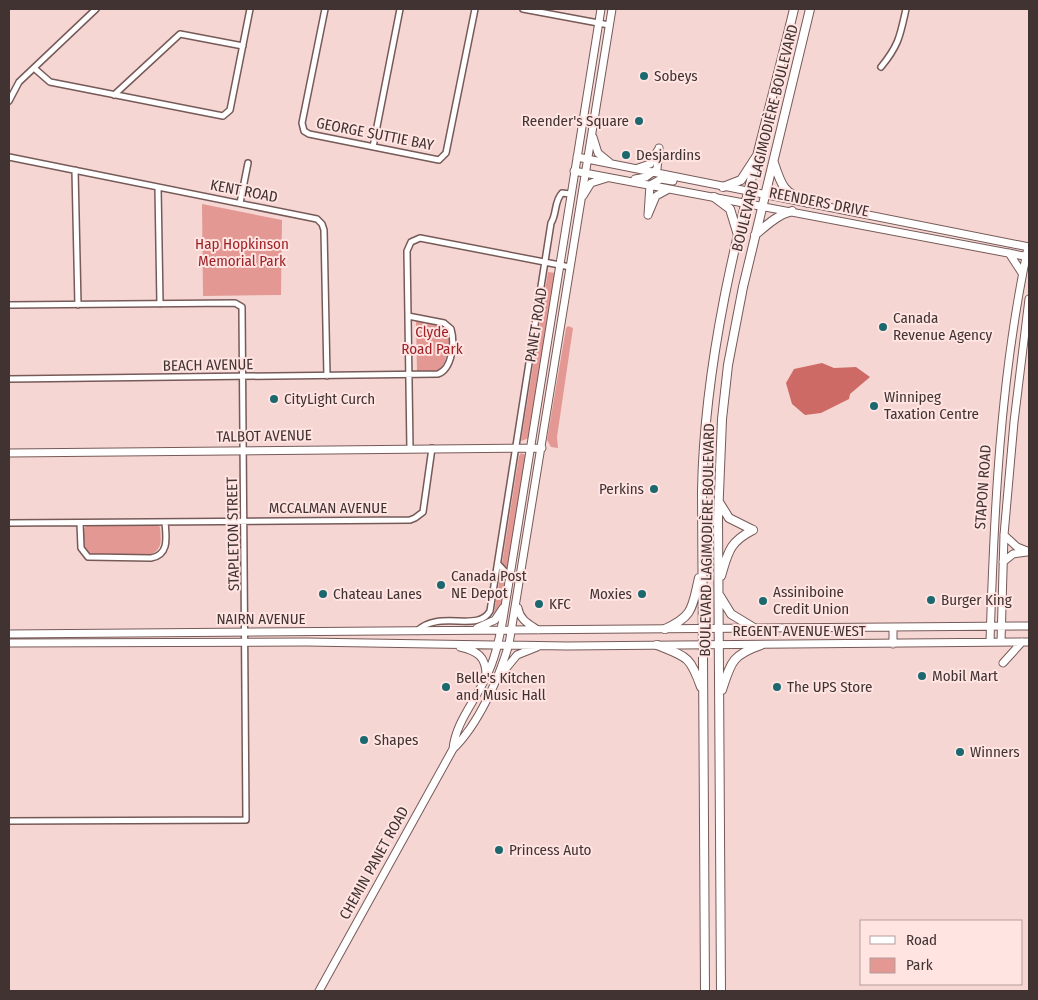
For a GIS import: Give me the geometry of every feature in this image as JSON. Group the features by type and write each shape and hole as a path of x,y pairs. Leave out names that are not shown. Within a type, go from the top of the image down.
{"main road":[{"name":"BOULEVARD LAGIMODIÈRE BOULEVARD","path":"721,991 718,499 722,419 728,365 736,319 810,9"},
{"name":"BOULEVARD LAGIMODIÈRE BOULEVARD","path":"705,991 702,475 706,413 721,312 793,11"},
{"path":"723,187 740,180 760,149"},
{"path":"773,161 780,183 786,191 808,203"},
{"path":"714,197 730,209 738,238"},
{"path":"755,235 769,222 782,214 792,211"},
{"path":"718,499 729,518 753,530 742,536 732,545 719,589 731,614 754,628"},
{"path":"665,629 682,622 691,612 702,567"},
{"path":"719,697 734,658 742,652 762,644"},
{"path":"657,646 684,656 689,660 693,665 703,692"}],"street":[{"path":"9,100 19,82 96,9"},
{"path":"34,68 50,82 215,116 227,114 250,9"},
{"name":"GEORGE SUTTIE BAY","path":"325,9 303,129 309,134 437,160 445,155 475,9"},
{"path":"373,147 400,9"},
{"path":"523,9 609,25"},
{"name":"PANET ROAD","path":"498,645 601,9"},
{"name":"PANET ROAD","path":"509,644 612,9"},
{"path":"881,67 894,52 899,41 906,9"},
{"path":"114,95 180,34 243,46"},
{"path":"592,130 598,153 603,159 616,165"},
{"path":"581,201 591,183 615,178 641,179 653,172 657,169 660,160 659,148 650,164 642,169 633,168"},
{"name":"REENDERS DRIVE","path":"577,156 587,160 1028,247"},
{"name":"KENT ROAD","path":"9,157 317,219 322,224 327,376"},
{"path":"240,203 248,163"},
{"path":"76,170 78,305"},
{"name":"REENDERS DRIVE","path":"574,170 1028,257"},
{"path":"671,189 657,194 648,215 650,185 661,179 696,185 708,184"},
{"path":"9,305 160,304 158,187"},
{"path":"416,643 416,632 429,621 484,619 490,611 551,223 559,196 562,193 570,194"},
{"path":"923,227 923,236"},
{"path":"410,449 407,251 415,239 420,238 570,267"},
{"name":"STAPON ROAD","path":"990,642 994,507 1002,421 1028,247"},
{"path":"1008,253 1023,274"},
{"name":"STAPON ROAD","path":"1001,642 1004,535 1014,422 1029,299"},
{"name":"STAPLETON STREET","path":"9,821 246,820 243,309 240,304 235,303 160,304"},
{"name":"BEACH AVENUE","path":"9,379 408,375 438,374 444,371 448,364 452,339 451,329 444,323 408,316"},
{"path":"1002,421 1014,422"},
{"name":"TALBOT AVENUE","path":"9,452 432,448 517,448 541,451"},
{"name":"MCCALMAN AVENUE","path":"9,523 415,518 423,512 432,448"},
{"path":"994,507 1007,507"},
{"path":"80,523 81,548 86,556 95,559 123,559 160,556 165,548 166,522"},
{"path":"1003,562 1013,554 1027,552 1017,547 1004,535"},
{"path":"992,545 1003,551"},
{"path":"498,564 510,577"},
{"path":"517,600 519,615 525,622 539,630"},
{"path":"468,620 469,631 496,620 506,601"},
{"name":"REGENT AVENUE WEST","path":"512,631 1029,626"},
{"path":"893,628 894,644"},
{"name":"NAIRN AVENUE","path":"9,634 512,631"},
{"path":"306,632 306,642"},
{"path":"86,633 86,643"},
{"path":"163,633 164,642"},
{"name":"NAIRN AVENUE","path":"9,643 306,642 509,644"},
{"path":"1003,663 1026,642"},
{"name":"REGENT AVENUE WEST","path":"509,644 657,646 1026,642"},
{"path":"445,643 476,651 485,663 486,678"},
{"name":"CHEMIN PANET ROAD","path":"319,991 453,749 471,726 482,706 500,671 509,644"},
{"name":"CHEMIN PANET ROAD","path":"453,749 454,738 486,678 498,645"},
{"path":"482,706 510,660 525,651 542,645"},
{"path":"463,721 471,726"}],"green space":[{"name":"Hap Hopkinson Memorial Park","path":"202,204 282,220 281,295 203,296"},
{"path":"548,272 556,273 529,438 521,441"},
{"name":"Clyde Road Park","path":"416,321 440,325 448,333 448,351 444,363 438,371 417,372"},
{"path":"568,326 573,328 557,437 558,448 551,447 547,440 566,328"},
{"path":"521,453 526,455 508,571 502,563"},
{"path":"157,525 160,527 160,543 158,549 151,554 93,555 86,550 82,542 82,534 86,526"},
{"path":"501,571 507,580 503,603 493,619"}],"shaded area":[{"path":"822,363 834,368 856,367 870,377 850,394 849,399 821,413 805,415 792,404 786,383 794,369"}],"place":[{"name":"Sobeys","path":"644,76"},
{"name":"Reender's Square","path":"639,121"},
{"name":"Desjardins","path":"626,155"},
{"name":"Canada Revenue Agency","path":"883,327"},
{"name":"CityLight Curch","path":"274,399"},
{"name":"Winnipeg Taxation Centre","path":"874,406"},
{"name":"Perkins","path":"654,489"},
{"name":"Canada Post NE Depot","path":"441,585"},
{"name":"Chateau Lanes","path":"323,594"},
{"name":"Moxies","path":"642,594"},
{"name":"Burger King","path":"931,600"},
{"name":"Assiniboine Credit Union","path":"763,601"},
{"name":"KFC","path":"539,604"},
{"name":"Mobil Mart","path":"922,676"},
{"name":"Belle's Kitchen and Music Hall","path":"446,687"},
{"name":"The UPS Store","path":"777,687"},
{"name":"Shapes","path":"364,740"},
{"name":"Winners","path":"960,752"},
{"name":"Princess Auto","path":"499,850"}]}
